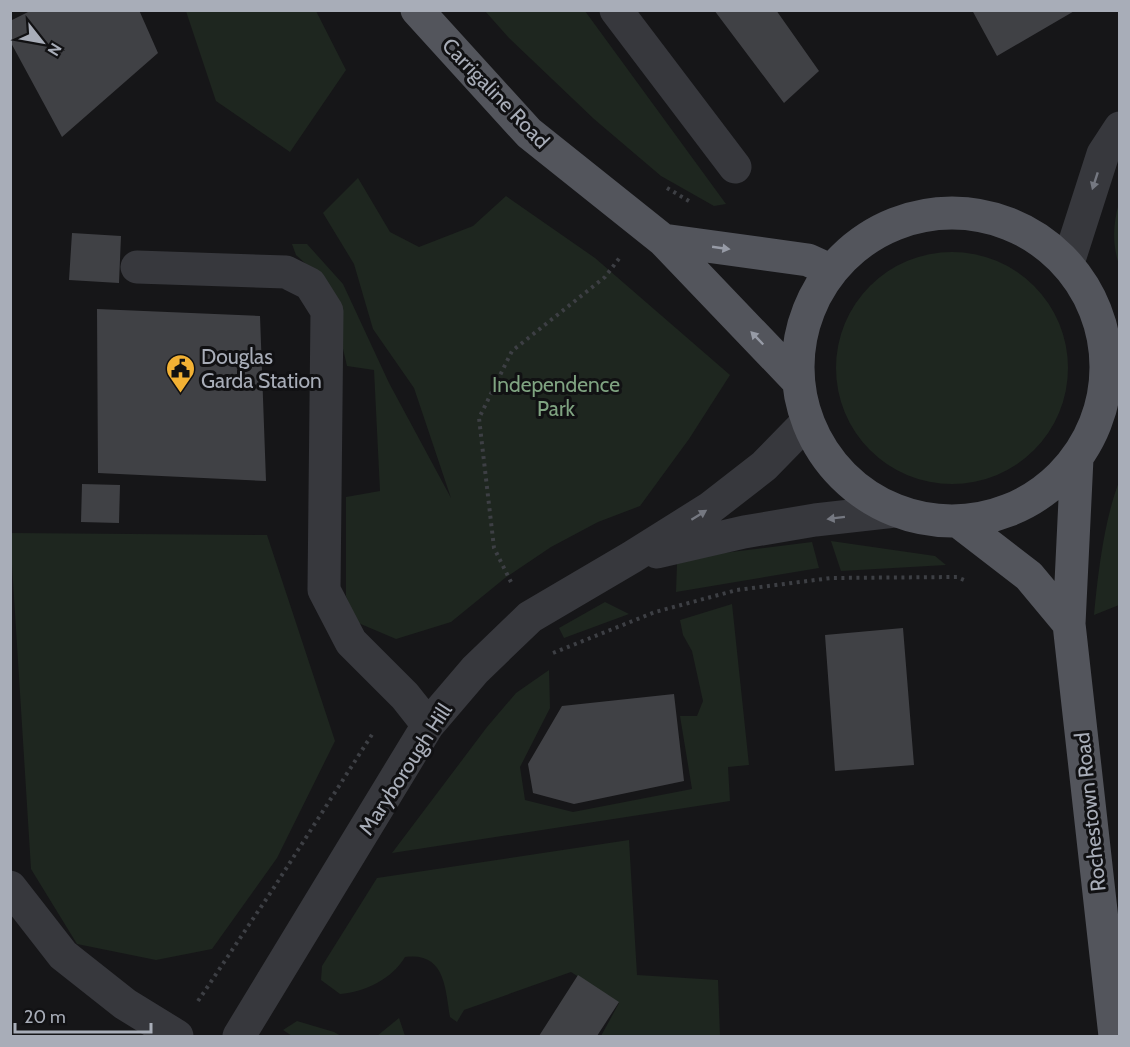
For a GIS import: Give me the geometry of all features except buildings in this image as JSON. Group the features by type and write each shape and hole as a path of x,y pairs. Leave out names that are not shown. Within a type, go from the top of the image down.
{"main road":[{"name":"Carrigaline Road","path":"417,10 529,132 663,240 797,380"},
{"path":"948,211 993,217 1034,235 1068,263 1109,321 1106,349 1109,412 1077,458 1045,491 1005,513 959,522 926,520 894,511 858,490 827,460 807,422 797,380 799,341 810,303 830,270 864,239 904,219 948,211"},
{"path":"663,240 808,260 830,270"},
{"name":"Rochestown Road","path":"1077,458 1069,624 1115,1036"},
{"path":"959,522 1029,576 1069,624"}],"street":[{"path":"616,10 735,167"},
{"path":"1068,263 1103,154 1119,128"},
{"path":"137,267 286,272 310,284 316,293 327,311 324,590 351,642 405,696 428,725"},
{"name":"Maryborough Hill","path":"239,1036 428,725 475,669 530,617 711,508 764,466 807,422"},
{"name":"Maryborough Hill","path":"632,557 744,532 816,520 894,511"},
{"path":"10,887 63,955 125,1004 177,1036"}],"green space":[{"path":"186,11 316,11 346,70 290,152 216,101"},
{"path":"485,11 585,11 726,204 714,206 661,176 594,119 509,38"},
{"name":"Independence Park","path":"358,178 390,232 419,247 473,226 506,196 595,258 730,375 689,439 640,506 598,522 551,547 505,578 451,622 396,639 356,622 346,596 346,497 380,491 374,370 347,366 328,284 296,255 292,244 307,244 343,284 389,383 451,498 414,388 373,329 354,264 323,213"},
{"path":"1119,203 1119,265 1114,234"},
{"path":"952,252 986,257 996,261 1016,272 1034,286 1048,304 1059,324 1063,334 1068,368 1063,402 1059,412 1048,432 1034,450 1016,464 996,475 986,479 952,484 918,479 908,475 888,464 870,450 856,432 845,412 841,402 836,368 841,334 845,324 856,304 870,286 888,272 908,261 918,257"},
{"path":"1119,482 1119,605 1094,615 1106,530"},
{"path":"10,533 267,535 335,741 277,858 212,949 156,960 77,944 31,869"},
{"path":"831,541 935,556 946,565 841,571"},
{"path":"812,542 819,568 676,592 677,564 715,554"},
{"path":"605,602 629,614 564,638 559,628"},
{"path":"732,604 749,765 728,767 730,801 392,853 487,727 516,693 549,670 550,708 520,767 525,800 573,812 692,789 680,716 697,716 703,701 692,651 683,635 680,620"},
{"path":"629,840 637,975 718,980 720,1036 601,1036 619,1003 571,972 464,1010 457,1022 450,1017 441,974 428,960 405,957 400,965 385,978 349,993 340,994 321,980 322,966 377,878"},
{"path":"399,1018 405,1036 377,1036"},
{"path":"297,1021 341,1036 292,1036 283,1030"}],"place":[{"name":"Douglas Garda Station","path":"180,394"}]}
